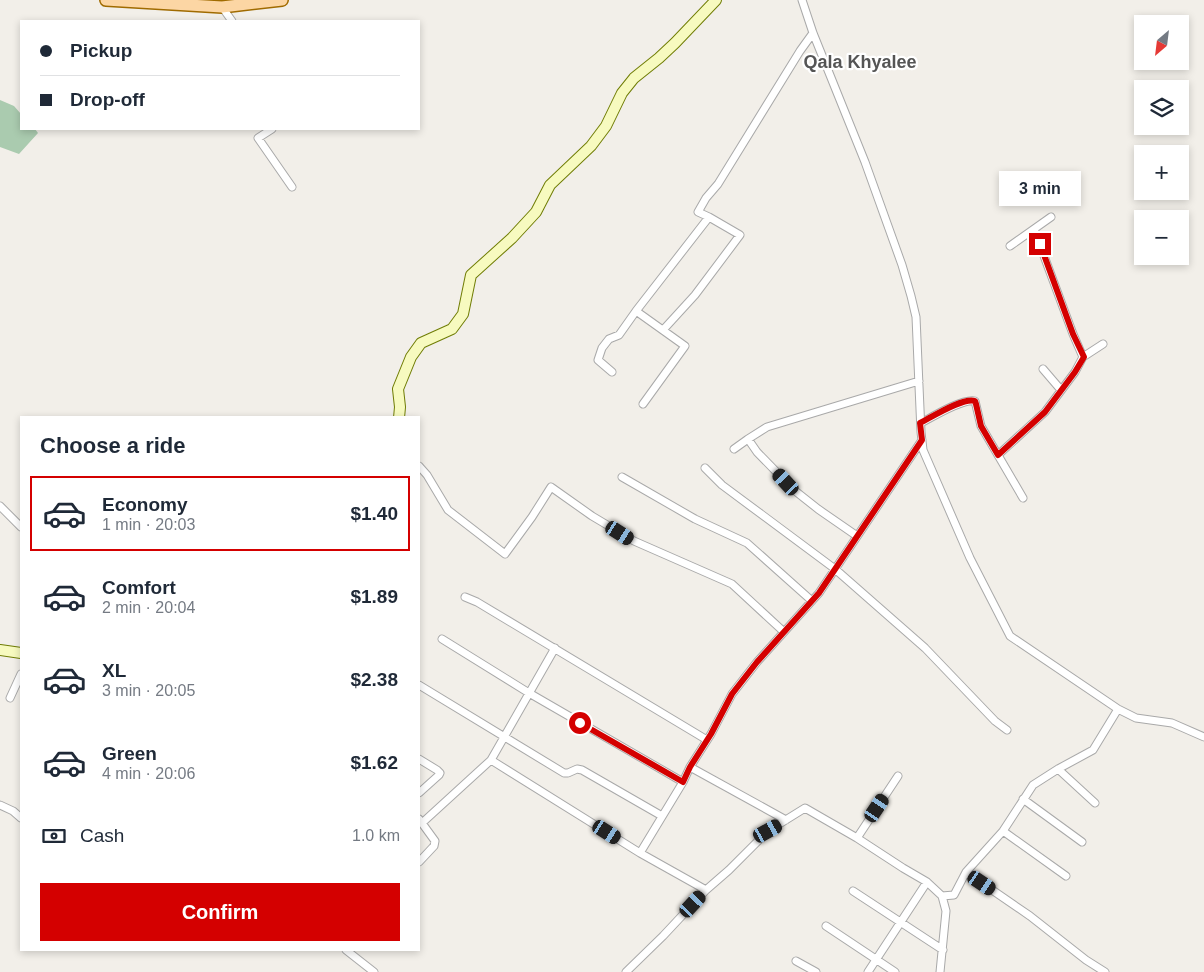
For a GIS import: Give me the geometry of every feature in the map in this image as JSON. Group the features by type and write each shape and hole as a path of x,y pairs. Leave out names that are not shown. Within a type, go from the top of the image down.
{"main road":[{"path":"106,0 222,7 282,0"}],"street":[{"path":"399,416 398,389 411,357 421,343 452,329 463,314 471,275 512,238 536,212 550,185 590,146 606,126 622,94 634,78 675,44 716,0"},
{"path":"802,0 813,33 865,162 904,273 916,318 920,423 923,450 970,558 1010,636 1136,718 1172,723 1204,737"},
{"path":"222,7 231,20"},
{"path":"663,330 695,295 740,236 698,212 706,198 718,184 813,33"},
{"path":"270,130 258,138 292,187"},
{"path":"1010,246 1051,216"},
{"path":"612,372 598,360 602,348 609,339 619,335 636,310 709,217"},
{"path":"1034,229 1073,334 1084,357"},
{"path":"636,310 685,346 643,404"},
{"path":"998,455 1045,412 1084,357 1103,344"},
{"path":"1042,369 1061,390"},
{"path":"734,449 767,427 919,381"},
{"path":"920,423 960,403 969,400 975,401 981,426 1023,498"},
{"path":"748,439 794,490 857,536"},
{"path":"640,853 683,782 732,694 757,662 819,593 922,440"},
{"path":"420,467 427,475 448,510 505,554 551,487 592,516 634,542 732,584 784,632"},
{"path":"705,468 722,485 835,569 925,648 995,721 1007,730"},
{"path":"622,477 696,519 747,543 812,601"},
{"path":"0,506 20,526"},
{"path":"465,597 477,602 555,648 707,740"},
{"path":"442,639 529,693 683,782"},
{"path":"420,861 435,841 420,821 490,760 555,648"},
{"path":"0,650 20,652"},
{"path":"10,698 20,676"},
{"path":"420,686 564,773 568,774 575,769 582,770 662,816"},
{"path":"942,896 954,894 966,872 1003,831 1033,785 1093,750 1118,708"},
{"path":"420,760 440,774 420,793"},
{"path":"490,760 640,853 706,890"},
{"path":"690,767 786,820"},
{"path":"1058,769 1094,803"},
{"path":"857,838 898,776"},
{"path":"1023,799 1082,842"},
{"path":"0,805 13,811 20,817"},
{"path":"626,972 706,890 768,831 805,808 927,882 942,896 946,911 940,972"},
{"path":"1003,831 1066,876"},
{"path":"966,872 1030,916 1086,960 1105,972"},
{"path":"868,972 927,882"},
{"path":"853,891 943,950"},
{"path":"826,926 895,972"},
{"path":"347,951 374,972"},
{"path":"796,961 816,972"}],"green space":[{"path":"0,100 14,106 20,113 20,130 36,130 38,133 19,154 0,147"}],"district":[{"name":"Qala Khyalee","path":"860,62"}],"route":[{"path":"580,723 683,782 732,694 757,662 819,593 922,440 920,423 960,403 969,400 975,401 981,426 998,455 1045,412 1084,357 1073,334 1040,244"}]}
